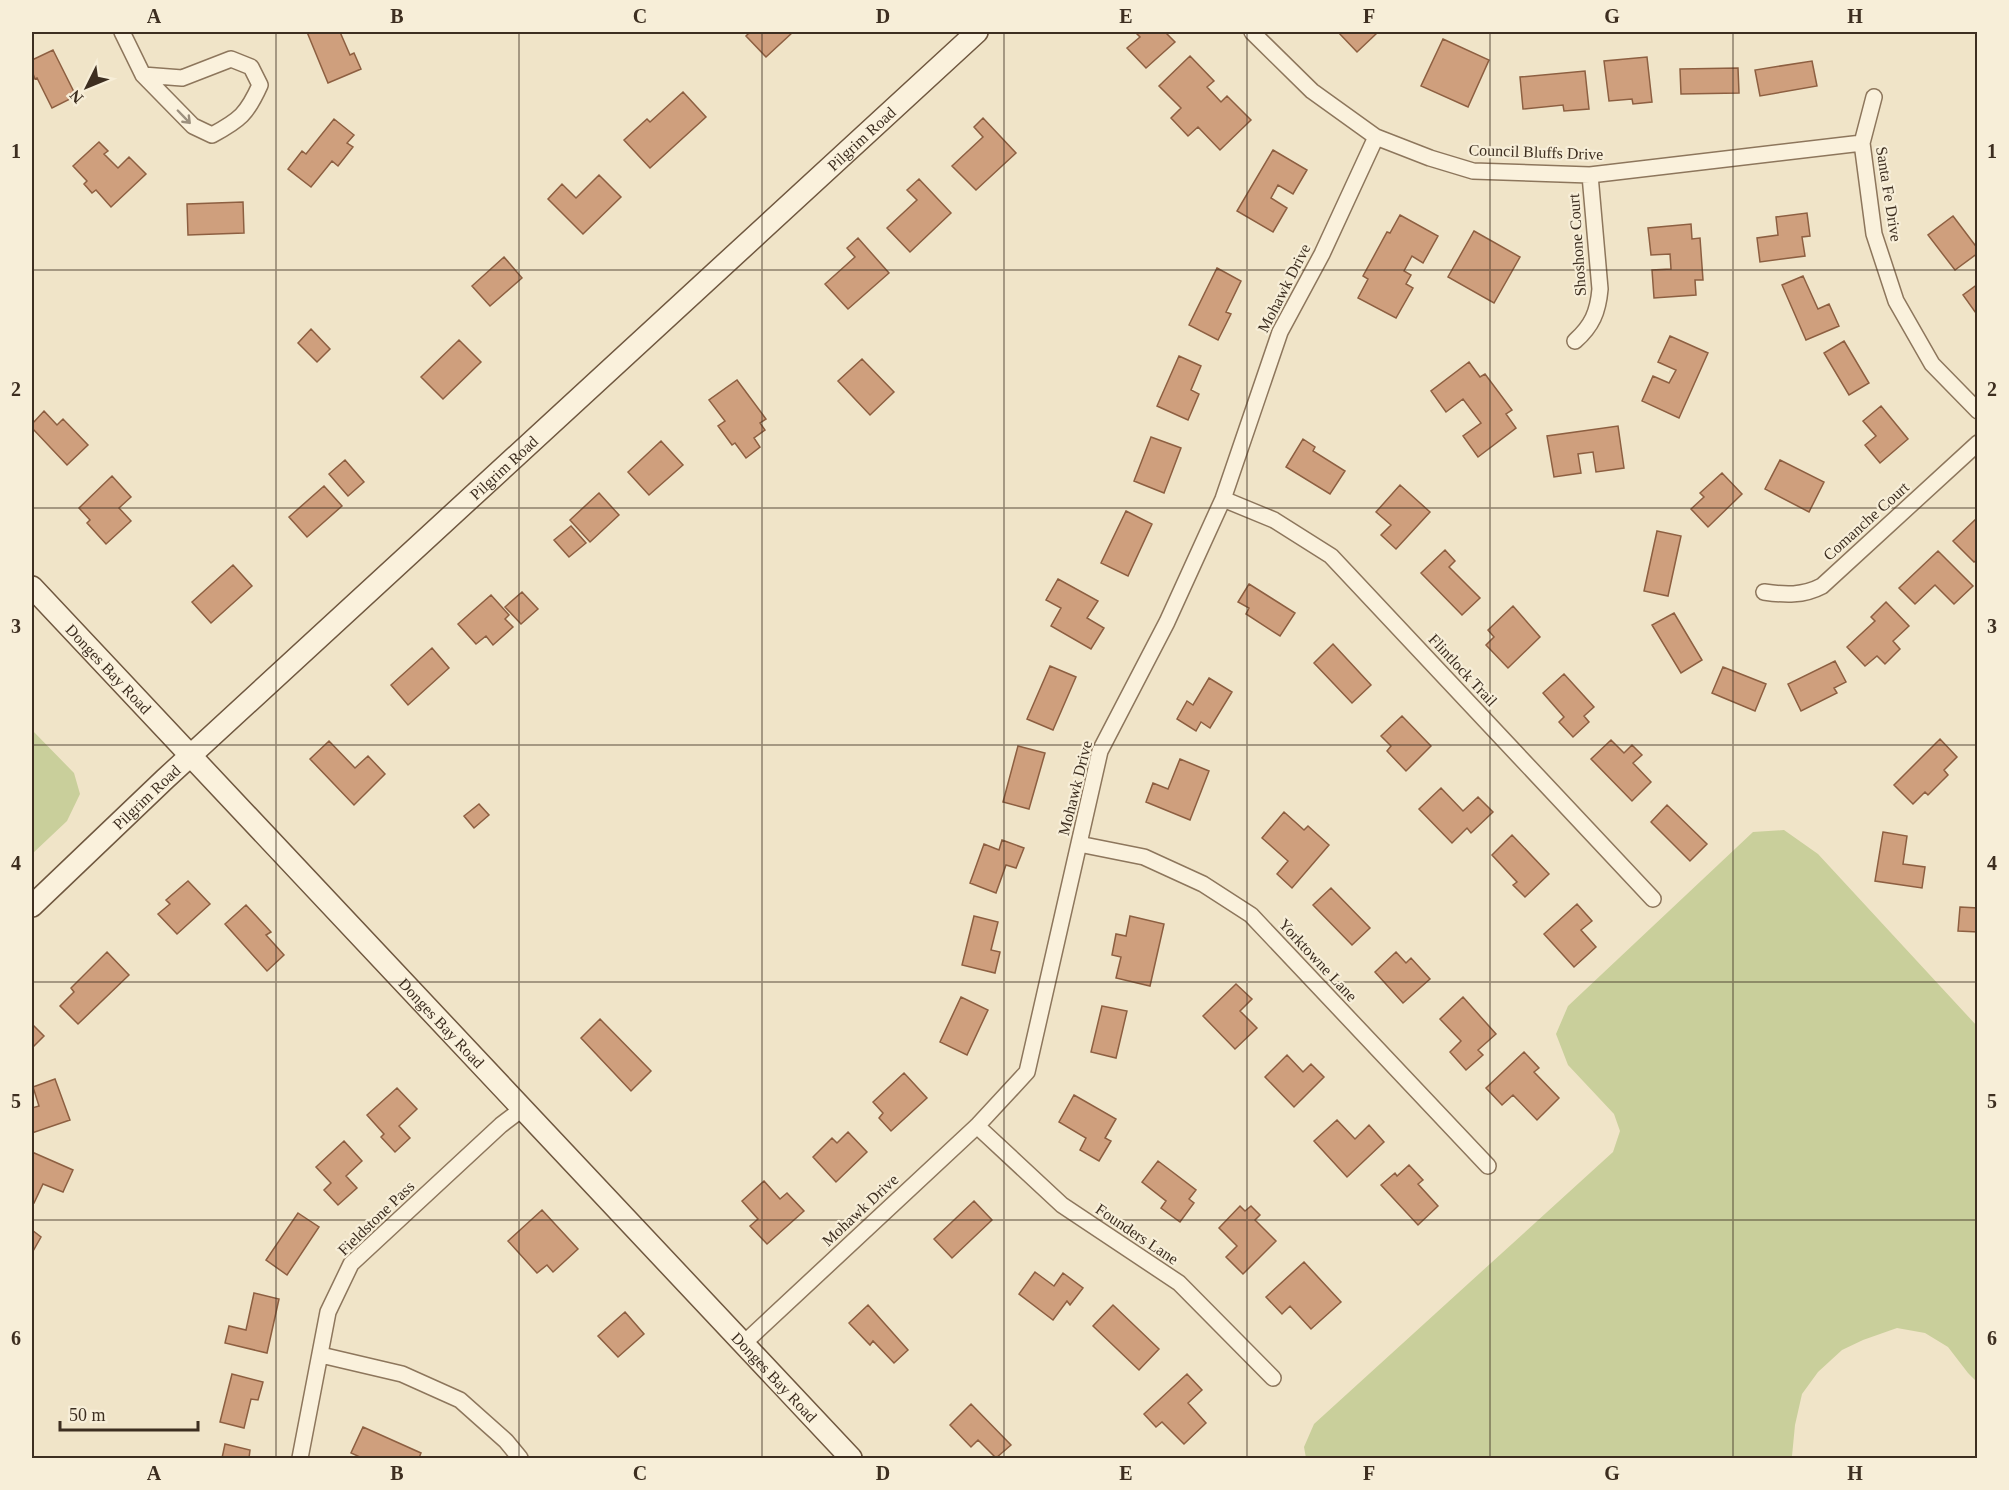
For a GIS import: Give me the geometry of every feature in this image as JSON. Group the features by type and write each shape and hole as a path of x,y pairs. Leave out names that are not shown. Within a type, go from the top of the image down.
{"street":[{"path":"123,32 143,75 193,126 212,135 231,125 250,107 260,85 251,67 231,59 182,78 143,75"},
{"name":"Pilgrim Road","path":"32,906 977,32"},
{"name":"Council Bluffs Drive","path":"1252,32 1312,91 1376,137 1430,158 1473,171 1590,175 1862,143"},
{"name":"Santa Fe Drive","path":"1874,97 1862,143 1874,234 1896,301 1932,364 1977,411"},
{"name":"Mohawk Drive","path":"743,1344 977,1126 1027,1072 1100,751 1167,622 1223,499 1280,332 1322,254 1376,137"},
{"name":"Shoshone Court","path":"1575,341 1593,321 1600,295 1590,175"},
{"name":"Comanche Court","path":"1764,592 1800,594 1822,586 1977,443"},
{"name":"Flintlock Trail","path":"1223,499 1274,520 1331,556 1653,899"},
{"name":"Donges Bay Road","path":"32,587 851,1458"},
{"name":"Yorktowne Lane","path":"1079,844 1144,857 1203,884 1251,915 1488,1167"},
{"name":"Fieldstone Pass","path":"300,1458 328,1312 351,1264 501,1125 522,1109"},
{"name":"Founders Lane","path":"977,1126 1062,1205 1179,1283 1272,1378"},
{"path":"321,1355 402,1374 460,1400 506,1441 520,1458"}],"green space":[{"path":"32,730 74,773 80,794 67,821 32,854"},
{"path":"1784,830 1818,854 1977,1026 1977,1382 1948,1347 1925,1333 1897,1328 1842,1350 1818,1372 1802,1394 1790,1458 1306,1458 1304,1447 1314,1424 1613,1152 1620,1131 1614,1114 1568,1065 1556,1034 1568,1006 1753,832"}],"building":[{"path":"307,32 340,32 350,55 354,53 361,69 328,83"},
{"path":"750,32 793,32 766,57 746,36"},
{"path":"1135,32 1165,32 1175,42 1146,68 1127,48 1140,37"},
{"path":"1338,32 1376,32 1377,33 1357,52"},
{"path":"1443,39 1489,60 1468,107 1421,86"},
{"path":"53,50 76,96 52,108 37,78 35,79 32,60"},
{"path":"1190,56 1214,81 1207,87 1221,102 1227,96 1251,120 1220,150 1198,127 1188,136 1171,118 1181,108 1159,86"},
{"path":"1647,57 1652,102 1633,104 1632,99 1609,101 1604,61"},
{"path":"1812,61 1817,86 1760,96 1755,70"},
{"path":"1738,68 1739,93 1681,94 1680,69"},
{"path":"1585,71 1589,109 1564,111 1563,105 1523,109 1520,77"},
{"path":"683,92 706,117 650,168 624,140 647,119 650,122"},
{"path":"983,118 1016,153 976,190 952,166 983,137 974,127"},
{"path":"334,119 354,135 347,143 353,147 338,166 332,161 311,187 288,169 302,151 306,154"},
{"path":"99,142 108,151 104,154 118,168 129,157 146,174 111,207 96,190 92,193 84,184 87,181 73,166"},
{"path":"1273,150 1307,170 1293,194 1278,185 1271,198 1287,208 1273,232 1237,211"},
{"path":"599,175 621,197 583,234 548,199 562,184 576,198"},
{"path":"919,179 951,213 910,252 887,228 917,200 907,190"},
{"path":"243,202 244,233 188,235 187,204"},
{"path":"1807,213 1810,236 1802,237 1805,256 1760,262 1757,238 1778,235 1776,217"},
{"path":"1400,215 1438,236 1423,263 1412,256 1404,271 1411,275 1406,284 1413,288 1396,318 1358,298 1368,279 1363,276 1387,232 1390,233"},
{"path":"1953,216 1978,249 1978,253 1955,270 1928,235"},
{"path":"1691,224 1692,239 1700,238 1703,280 1695,280 1696,295 1654,298 1652,270 1671,269 1670,254 1651,255 1648,228"},
{"path":"1474,231 1520,257 1494,303 1448,277"},
{"path":"858,238 889,273 848,309 825,284 855,257 847,248"},
{"path":"504,257 522,278 490,306 472,286"},
{"path":"1217,268 1241,281 1226,312 1231,314 1218,340 1189,325"},
{"path":"1803,276 1818,309 1829,304 1839,326 1806,340 1782,285"},
{"path":"1978,284 1978,316 1963,295"},
{"path":"311,329 330,349 317,362 298,343"},
{"path":"1670,336 1708,353 1679,418 1642,401 1653,376 1669,383 1676,370 1658,362"},
{"path":"459,340 481,362 443,399 421,377"},
{"path":"1844,341 1869,383 1849,395 1824,353"},
{"path":"1179,356 1201,366 1191,390 1199,394 1188,420 1157,406"},
{"path":"862,359 894,392 870,415 838,381"},
{"path":"1469,362 1480,377 1485,374 1512,410 1506,414 1516,428 1478,457 1463,436 1481,423 1463,399 1446,412 1431,391"},
{"path":"737,380 766,419 760,423 765,430 754,438 760,447 746,458 735,443 732,445 718,426 725,421 709,400"},
{"path":"1881,406 1908,439 1880,463 1865,445 1876,436 1863,421"},
{"path":"44,411 57,425 63,419 88,445 67,465 32,428 32,424"},
{"path":"1618,426 1624,468 1596,472 1593,452 1578,454 1581,473 1554,477 1547,436"},
{"path":"1151,437 1181,448 1164,493 1134,481"},
{"path":"1303,439 1315,447 1313,451 1345,471 1330,494 1286,467"},
{"path":"661,441 683,465 649,495 628,472"},
{"path":"345,460 364,482 348,496 329,474"},
{"path":"1780,460 1824,482 1809,512 1765,489"},
{"path":"1722,473 1742,494 1708,527 1691,509 1704,497 1700,493"},
{"path":"112,476 131,497 119,508 131,521 106,544 87,523 90,520 79,508"},
{"path":"1400,485 1430,512 1396,549 1381,535 1391,525 1376,512"},
{"path":"324,486 342,506 307,537 289,517"},
{"path":"599,493 619,515 590,542 570,520"},
{"path":"1126,511 1152,524 1128,576 1101,563"},
{"path":"1978,517 1978,559 1974,562 1953,541"},
{"path":"571,526 586,543 569,557 554,540"},
{"path":"1657,531 1681,536 1668,596 1644,591"},
{"path":"1445,550 1455,561 1449,567 1480,598 1462,615 1421,573"},
{"path":"1938,551 1973,586 1954,604 1935,585 1915,604 1899,588"},
{"path":"233,565 252,586 211,623 192,602"},
{"path":"1058,579 1098,601 1087,618 1104,628 1091,649 1051,626 1061,608 1046,600"},
{"path":"1249,584 1295,613 1280,636 1246,614 1249,608 1238,602"},
{"path":"522,592 538,609 521,624 505,607"},
{"path":"491,595 509,615 505,619 513,627 493,645 486,636 476,644 458,624"},
{"path":"1886,602 1909,626 1893,641 1900,649 1885,664 1877,656 1865,666 1847,647 1875,621 1871,617"},
{"path":"1513,606 1540,637 1508,668 1486,645 1494,637 1488,630"},
{"path":"1674,613 1702,660 1681,673 1652,625"},
{"path":"1333,644 1371,685 1352,703 1314,663"},
{"path":"432,648 449,668 408,705 391,685"},
{"path":"1835,661 1846,682 1834,688 1837,693 1801,711 1788,684"},
{"path":"1050,666 1076,677 1053,730 1027,719"},
{"path":"1723,667 1766,684 1755,711 1712,693"},
{"path":"1564,674 1594,707 1584,716 1589,722 1573,737 1559,722 1564,717 1543,693"},
{"path":"1209,678 1232,692 1210,728 1201,722 1196,731 1177,719 1187,701 1193,705"},
{"path":"1402,716 1431,746 1406,771 1387,751 1391,746 1381,736"},
{"path":"1940,739 1957,757 1944,770 1948,775 1928,795 1925,792 1913,804 1894,785"},
{"path":"1611,740 1624,753 1632,745 1642,755 1633,763 1651,782 1632,801 1591,759"},
{"path":"329,741 355,768 368,756 385,774 354,805 310,759"},
{"path":"1018,746 1045,753 1029,809 1003,802"},
{"path":"1180,759 1209,771 1190,820 1146,802 1153,783 1168,789"},
{"path":"1441,788 1463,811 1478,797 1493,812 1471,833 1467,828 1452,843 1419,809"},
{"path":"479,804 489,815 474,828 464,816"},
{"path":"1667,805 1707,844 1690,861 1651,822"},
{"path":"1284,812 1304,830 1308,826 1329,845 1292,888 1277,874 1288,861 1262,838"},
{"path":"1883,832 1907,836 1903,864 1925,867 1922,888 1875,881"},
{"path":"1512,835 1549,874 1525,897 1513,885 1517,882 1492,855"},
{"path":"1002,840 1024,848 1016,868 1006,865 996,893 970,883 984,844 999,850"},
{"path":"188,881 210,904 177,934 158,914 170,904 166,900"},
{"path":"1331,888 1370,928 1352,945 1313,905"},
{"path":"1577,904 1592,921 1581,930 1596,947 1574,967 1544,934"},
{"path":"246,905 271,932 266,935 284,955 267,971 225,924"},
{"path":"1960,907 1978,908 1978,932 1958,931"},
{"path":"974,916 998,922 991,950 1000,952 995,973 962,965"},
{"path":"1130,916 1164,924 1150,986 1116,978 1121,957 1112,955 1116,934 1126,936"},
{"path":"107,952 129,975 78,1024 60,1006 74,992 71,988"},
{"path":"1396,952 1406,963 1411,958 1430,979 1403,1003 1375,972"},
{"path":"1236,984 1252,999 1240,1011 1257,1028 1235,1049 1203,1016"},
{"path":"961,997 988,1010 967,1055 940,1042"},
{"path":"1463,997 1496,1034 1478,1050 1483,1055 1466,1070 1450,1052 1461,1041 1440,1019"},
{"path":"1102,1006 1127,1011 1116,1058 1091,1052"},
{"path":"600,1019 651,1071 631,1091 581,1038"},
{"path":"32,1024 44,1036 32,1048"},
{"path":"1524,1052 1539,1068 1534,1072 1559,1098 1537,1120 1513,1095 1502,1105 1486,1088"},
{"path":"1287,1055 1303,1072 1311,1064 1324,1077 1294,1107 1265,1077"},
{"path":"904,1073 927,1098 891,1131 879,1118 883,1113 873,1102"},
{"path":"55,1079 70,1120 32,1133 32,1108 39,1106 33,1087"},
{"path":"397,1088 417,1109 399,1126 410,1138 395,1152 381,1137 384,1134 367,1115"},
{"path":"1074,1095 1116,1119 1105,1138 1111,1141 1099,1161 1080,1150 1086,1138 1059,1122"},
{"path":"1337,1120 1355,1139 1369,1125 1384,1142 1347,1177 1314,1141"},
{"path":"848,1132 867,1152 836,1182 813,1157 832,1138 837,1143"},
{"path":"344,1141 362,1161 346,1176 357,1188 338,1205 324,1190 331,1183 316,1167"},
{"path":"32,1152 73,1170 63,1192 43,1184 34,1203 32,1202"},
{"path":"1158,1161 1196,1190 1189,1199 1194,1203 1180,1222 1161,1208 1166,1201 1142,1182"},
{"path":"1409,1165 1423,1180 1418,1184 1438,1206 1418,1225 1381,1185 1395,1173 1397,1176"},
{"path":"764,1181 780,1199 787,1193 804,1211 767,1244 750,1226 758,1219 742,1201"},
{"path":"974,1201 992,1220 952,1258 934,1239"},
{"path":"1240,1206 1245,1211 1251,1206 1260,1215 1255,1220 1276,1241 1243,1274 1226,1257 1237,1246 1219,1228"},
{"path":"542,1210 578,1249 553,1272 547,1265 537,1273 508,1241"},
{"path":"298,1213 319,1227 287,1275 266,1260"},
{"path":"32,1230 41,1237 32,1253"},
{"path":"1304,1262 1341,1302 1311,1329 1290,1306 1282,1314 1266,1297"},
{"path":"1035,1272 1054,1286 1063,1273 1083,1288 1070,1305 1067,1301 1053,1320 1019,1294"},
{"path":"254,1293 279,1299 267,1353 225,1343 229,1326 246,1330"},
{"path":"868,1305 908,1350 894,1363 873,1341 870,1345 849,1323"},
{"path":"1113,1305 1159,1349 1139,1370 1093,1326"},
{"path":"625,1312 644,1334 618,1357 598,1336"},
{"path":"232,1374 263,1382 258,1400 251,1399 244,1428 220,1422"},
{"path":"1187,1374 1202,1390 1188,1403 1206,1423 1184,1444 1162,1422 1156,1427 1144,1414"},
{"path":"971,1404 1011,1445 996,1458 978,1440 971,1447 950,1425"},
{"path":"363,1427 421,1453 419,1458 362,1458 351,1453"},
{"path":"225,1444 250,1450 249,1458 222,1458"}]}
